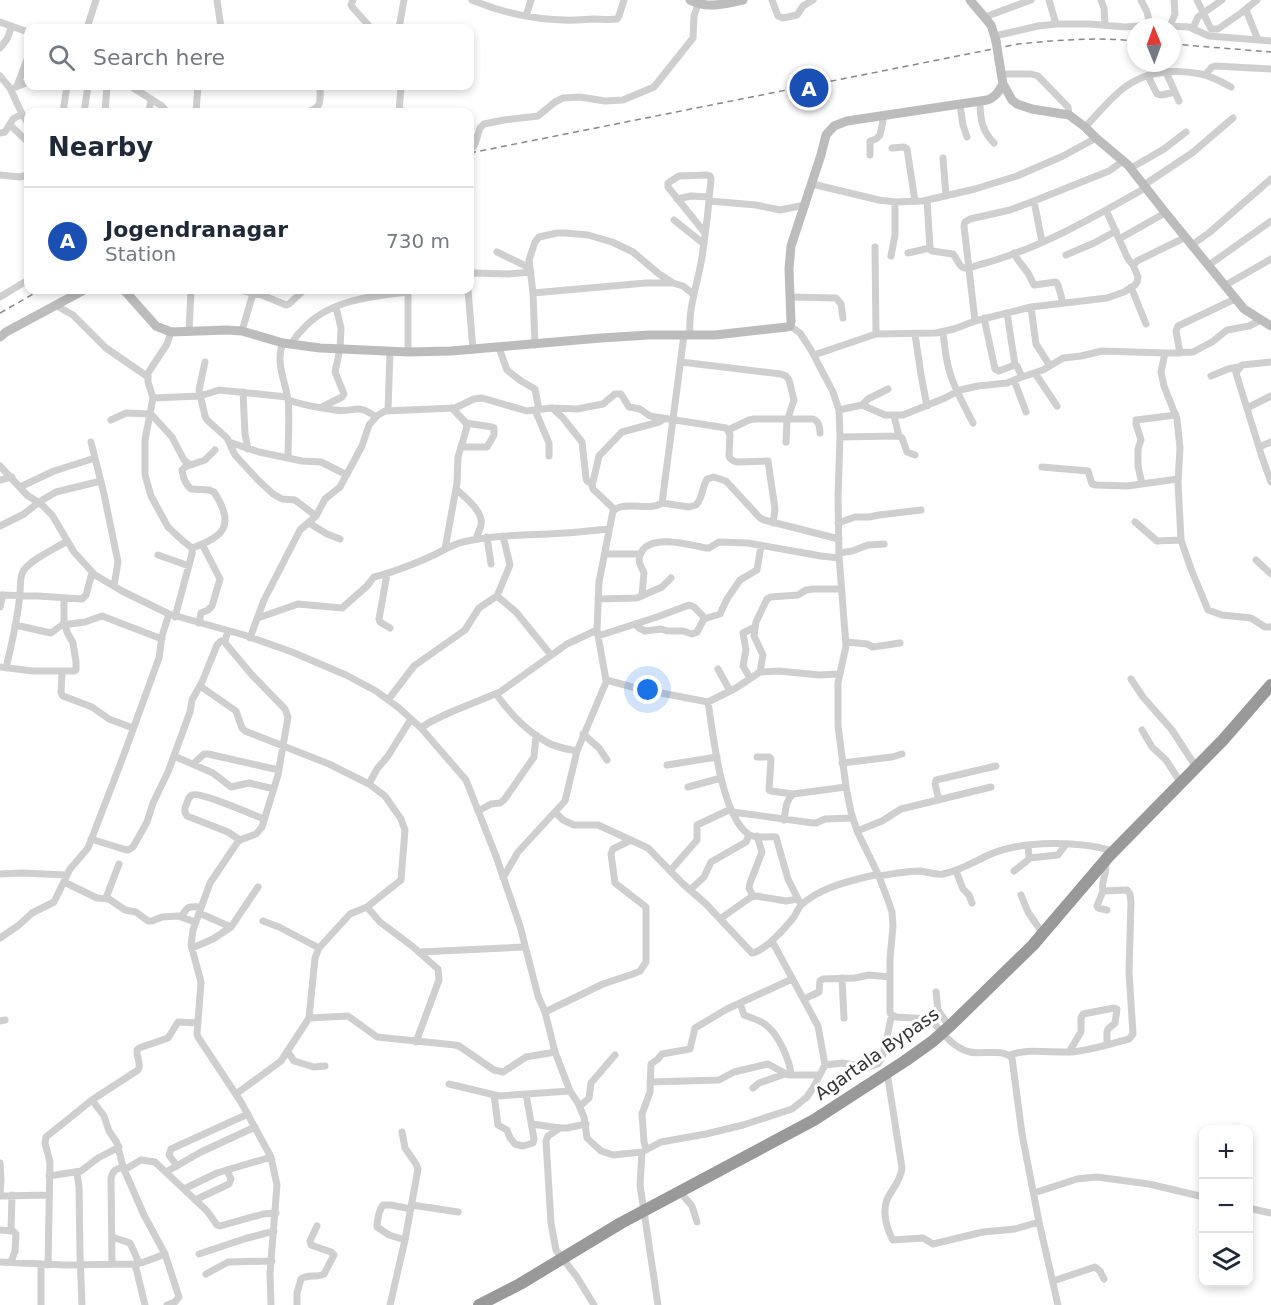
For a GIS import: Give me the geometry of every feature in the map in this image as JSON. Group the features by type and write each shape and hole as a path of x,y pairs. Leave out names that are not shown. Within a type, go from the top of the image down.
{"highway":[{"name":"Agartala Bypass","path":"479,1305 643,1212 814,1120 926,1047 1043,934 1114,851 1243,718 1271,685"}],"street":[{"path":"88,24 96,0"},
{"path":"217,0 220,24"},
{"path":"353,0 352,8 367,24"},
{"path":"400,24 404,0"},
{"path":"472,0 500,11 544,20 576,22 594,19 614,20 619,16 624,0"},
{"path":"491,8 495,0"},
{"path":"526,16 531,0"},
{"path":"474,145 482,125 538,116 562,98 623,100 654,87 693,38 694,2 743,0"},
{"path":"772,0 778,16 783,18 797,15 803,6 813,0"},
{"path":"970,0 991,25 1003,79 1012,100 1032,109 1069,115 1123,160 1235,299 1244,309 1268,323"},
{"path":"985,17 1031,0"},
{"path":"1049,0 1056,24"},
{"path":"1101,0 1105,25"},
{"path":"1141,0 1148,18"},
{"path":"1173,0 1173,18"},
{"path":"1197,0 1211,29 1214,30 1246,10 1257,0"},
{"path":"1193,28 1197,17 1222,0"},
{"path":"1246,10 1258,40"},
{"path":"0,22 24,30"},
{"path":"995,38 1034,27 1056,24 1127,27"},
{"path":"0,48 7,39 12,26"},
{"path":"1181,27 1193,28 1209,36 1271,41"},
{"path":"14,87 24,66"},
{"path":"1205,75 1215,66 1271,69"},
{"path":"1166,72 1179,101"},
{"path":"1085,127 1121,90 1148,76 1166,72 1205,75 1231,87"},
{"path":"1003,79 1031,74 1038,76 1068,107 1069,115"},
{"path":"0,76 14,87 24,117"},
{"path":"1148,76 1157,94 1175,92"},
{"path":"994,143 984,133 980,110 985,100 998,92 1003,79"},
{"path":"14,87 24,83"},
{"path":"64,108 66,90"},
{"path":"85,108 87,90"},
{"path":"105,108 107,90"},
{"path":"136,90 164,108"},
{"path":"196,108 198,90"},
{"path":"317,108 320,90"},
{"path":"399,108 401,90"},
{"path":"150,108 151,99"},
{"path":"790,326 789,255 822,155 825,138 831,128 847,121 985,100 1012,100"},
{"path":"960,105 967,137"},
{"path":"0,133 5,132 13,119 22,114"},
{"path":"870,155 870,141 880,135 884,116"},
{"path":"908,253 930,249 934,252 953,254 960,266 969,268 1042,242 1106,210 1146,186 1192,153 1233,118"},
{"path":"10,125 24,138"},
{"path":"1131,168 1164,149 1186,132"},
{"path":"812,184 879,200 895,202 927,200 1017,176 1063,156 1096,138"},
{"path":"892,148 907,149 915,201"},
{"path":"943,158 946,196"},
{"path":"975,321 965,222 1034,201 1109,171 1123,160"},
{"path":"0,175 24,176"},
{"path":"662,503 681,362 704,244 711,178 710,176 679,177 669,181 668,184 677,199 705,233"},
{"path":"1133,266 1137,261 1210,232 1271,179"},
{"path":"677,199 691,196 780,210 805,205"},
{"path":"927,200 930,249"},
{"path":"1034,201 1042,242"},
{"path":"891,256 896,235 895,202"},
{"path":"814,355 876,334 943,332 984,318 1031,307 1107,298 1124,292 1135,285 1138,279 1106,210"},
{"path":"1119,239 1165,213"},
{"path":"674,220 704,244"},
{"path":"1209,265 1271,220"},
{"path":"1066,255 1116,231"},
{"path":"535,345 530,257 537,238 565,233 592,236 617,244 637,255 659,274 683,286 693,294"},
{"path":"875,247 876,334"},
{"path":"497,252 530,270"},
{"path":"1014,253 1034,285 1056,282 1063,303"},
{"path":"1224,286 1271,259"},
{"path":"474,273 508,274 530,270"},
{"path":"0,297 24,282"},
{"path":"533,293 673,283"},
{"path":"1131,287 1146,324"},
{"path":"0,337 76,294"},
{"path":"128,294 156,326 171,333 242,331 288,344 340,349 408,352 473,350 601,338 734,333 790,326 800,333 833,392 839,410 838,523 846,642 837,687 838,726 842,763 853,818 888,900 893,926 890,959 890,1010 892,1015 882,1056 878,1064 869,1067 842,1063 825,1065"},
{"path":"189,332 191,294"},
{"path":"242,331 253,294"},
{"path":"259,294 286,305 300,294"},
{"path":"288,457 287,399 280,364 280,350 294,339 310,320 324,311 369,294"},
{"path":"408,294 408,352"},
{"path":"468,294 473,350"},
{"path":"791,297 836,298 841,304 843,318"},
{"path":"1180,353 1176,331 1178,326 1235,299"},
{"path":"55,305 73,315 106,348 148,377"},
{"path":"322,407 344,394 335,372 340,349 341,328 336,307"},
{"path":"1031,307 1036,344 1050,366"},
{"path":"1007,313 1015,365 1022,377"},
{"path":"984,318 995,369 999,371 1015,365"},
{"path":"839,410 862,405 885,415 907,414 956,391 1003,384 1043,370 1063,358 1102,351 1180,353 1197,351 1227,330 1268,323"},
{"path":"943,332 947,361 956,391 974,423"},
{"path":"0,938 32,913 54,902 72,866 85,852 159,658 162,639 193,552 192,548 168,527 151,496 145,479 145,440 153,398 148,377 151,368 168,344 171,333"},
{"path":"915,334 927,406"},
{"path":"499,348 507,370 535,389 537,410 549,443 549,456"},
{"path":"388,411 390,351"},
{"path":"1165,353 1161,372 1176,415 1180,452 1178,478 1181,540 1206,608 1222,615 1251,618 1265,627 1271,627"},
{"path":"205,362 200,396 206,418 229,442 235,455 256,479 273,494 282,499 296,500 316,516"},
{"path":"681,362 786,376 794,400 788,418 786,442"},
{"path":"1211,376 1246,364 1271,362"},
{"path":"1239,367 1236,375 1258,447 1268,465 1271,482"},
{"path":"1035,373 1057,406"},
{"path":"1014,380 1026,412"},
{"path":"862,405 865,401 888,389"},
{"path":"153,398 200,396 219,390 243,392 287,399 304,405 337,411 360,408 376,417"},
{"path":"243,392 248,449"},
{"path":"250,638 264,600 300,530 316,516 325,499 340,487 362,446 367,428 381,412 452,408 482,398 523,410 582,409 603,404 619,393 629,407 650,416 722,426 730,434 730,459 736,462 766,460 769,463 775,509 773,523"},
{"path":"1247,408 1271,396"},
{"path":"445,549 456,489 458,457 467,431 466,423 452,408"},
{"path":"551,408 563,418 582,442 587,481 614,509"},
{"path":"111,420 126,413 151,414 172,436 184,460 190,465"},
{"path":"1142,484 1138,466 1138,449 1141,440 1137,420 1176,415"},
{"path":"894,416 899,436 907,452 915,455"},
{"path":"728,430 749,420 788,418 815,420 819,425 820,433"},
{"path":"591,483 599,456 622,432 664,419"},
{"path":"461,447 484,448 489,445 494,435 492,427 466,423"},
{"path":"840,437 899,436"},
{"path":"91,442 118,562 114,586"},
{"path":"229,442 259,453 321,462 347,475"},
{"path":"1258,447 1271,442"},
{"path":"192,548 214,538 221,532 225,512 214,492 191,489 183,480 182,470 205,460 215,450"},
{"path":"20,488 54,471 95,458"},
{"path":"0,466 27,495 39,502 52,515 74,552 92,573 172,615 292,652 346,675 376,691 421,728 464,777 520,926 555,1052 570,1090 580,1106 587,1138 601,1151 613,1155 644,1151 662,1142 734,1127 792,1109 807,1097 825,1065 818,1026 772,941"},
{"path":"1042,467 1088,471 1094,485 1127,486 1178,478"},
{"path":"0,480 12,477"},
{"path":"614,509 656,506 662,503 688,507 696,505 700,501 707,478 714,477 726,481 760,518 839,540"},
{"path":"0,526 28,512 39,502 60,491 101,481"},
{"path":"456,489 471,503 481,519 482,524 476,539"},
{"path":"503,878 518,852 565,801 577,752 607,680 597,633 598,599 599,582 614,509"},
{"path":"838,523 855,517 921,510"},
{"path":"1136,522 1157,541 1181,540"},
{"path":"309,523 330,536 340,539"},
{"path":"258,618 298,604 342,608 374,577 387,574 458,543 487,537 609,529"},
{"path":"388,700 414,666 465,630 479,608 495,599 510,565 503,536"},
{"path":"487,537 491,564"},
{"path":"64,598 65,625 73,643 76,668 74,671 33,671 3,667 15,625 23,570 67,541"},
{"path":"642,596 644,570 639,563 640,554 649,545 667,541 706,548 720,542 748,543 821,556 839,555 868,545 884,544"},
{"path":"199,623 201,613 212,606 220,579 202,544"},
{"path":"635,624 645,631 658,629 695,634 704,619 720,614 729,595 740,580 757,570 761,546"},
{"path":"605,554 640,554"},
{"path":"158,555 189,566"},
{"path":"1256,560 1271,574"},
{"path":"0,607 1,595 82,599 86,595 92,573"},
{"path":"387,574 379,619 390,628"},
{"path":"598,599 642,596 662,587 671,578"},
{"path":"760,672 763,655 754,639 755,627 767,599 795,596 813,589 841,589"},
{"path":"497,596 516,612 552,655"},
{"path":"421,728 451,712 496,694 572,641 635,624 689,605 704,616 704,619"},
{"path":"15,625 51,633 60,626 85,622 102,616 162,639"},
{"path":"657,617 658,629"},
{"path":"750,678 743,666 746,650 743,633 755,627"},
{"path":"228,631 226,644 285,709 288,717 279,770 260,831 240,840 213,877 195,922 191,941 201,982 198,1037 236,1094 271,1157 277,1185 271,1305"},
{"path":"91,839 130,849 147,822 174,756 192,700 218,643 225,641"},
{"path":"846,642 867,644 873,647 900,643"},
{"path":"718,669 730,691"},
{"path":"62,671 61,693 63,696 92,707 109,718 133,728"},
{"path":"607,680 708,702 760,672 839,674"},
{"path":"1131,680 1172,730 1196,767"},
{"path":"200,686 236,711 245,731 329,764 369,784 389,800 404,824 405,833 401,880 367,907 350,914 319,948 315,958 309,1018 277,1065 236,1094"},
{"path":"496,694 510,712 545,742 577,752"},
{"path":"708,702 721,778 732,810 741,827 753,836 762,852 750,883 749,888 753,896"},
{"path":"369,784 411,719"},
{"path":"1142,730 1152,747 1166,760 1181,783"},
{"path":"478,811 504,800 534,757 537,735"},
{"path":"584,735 599,748 607,760"},
{"path":"193,764 201,756 208,754 279,770"},
{"path":"842,763 902,754"},
{"path":"174,756 213,772 231,788 249,783 274,789"},
{"path":"667,765 717,757"},
{"path":"757,757 771,759 769,790 771,791 793,794 846,787"},
{"path":"939,800 936,780 996,766"},
{"path":"687,787 721,778"},
{"path":"857,831 882,821 901,809 991,787"},
{"path":"784,820 788,798 793,794"},
{"path":"240,840 232,834 187,816 184,808 191,795 213,799 264,819"},
{"path":"670,871 697,840 699,823 732,810 784,820 816,823 825,819 853,818"},
{"path":"555,812 563,820 574,825 598,825 648,848 752,952 759,951 772,941 791,921 800,902"},
{"path":"690,890 704,877 711,862 753,836 773,836 777,839 788,879 800,902"},
{"path":"545,1012 603,984 640,971 646,963 646,907 615,883 611,854 613,849 631,840"},
{"path":"1014,871 1029,858 1058,855 1066,844"},
{"path":"720,919 753,896 800,902 827,888 878,875 918,871 939,874 956,871 1005,849 1066,844 1095,846 1114,851"},
{"path":"1028,846 1029,858"},
{"path":"1105,861 1107,869 1097,906 1107,910"},
{"path":"106,898 119,864"},
{"path":"956,871 972,903"},
{"path":"0,874 68,874"},
{"path":"64,882 97,898 109,899 125,910 136,912 148,921 162,917 181,917 195,922"},
{"path":"192,948 213,939 231,927 258,887"},
{"path":"936,992 937,1007 946,1030 957,1047 968,1052 1010,1055 1022,1052 1069,1052 1088,1050 1129,1039 1133,1034 1129,972 1131,914 1129,891 1102,891"},
{"path":"1022,895 1028,912 1043,934"},
{"path":"181,917 189,906 231,927"},
{"path":"367,907 380,922 420,952 438,969 439,980 416,1042"},
{"path":"263,921 319,948"},
{"path":"420,952 524,947"},
{"path":"804,999 819,992 820,981 823,979 869,975 890,977"},
{"path":"658,1305 640,1185 644,1151 642,1114 650,1092 651,1064 664,1053 690,1049 695,1028 727,1009 792,978"},
{"path":"842,978 844,1018"},
{"path":"740,1003 744,1015 767,1025 778,1039 790,1064 788,1075"},
{"path":"1069,1052 1081,1032 1083,1014 1114,1008 1118,1011 1114,1023 1107,1032 1107,1044"},
{"path":"892,1015 929,1019 946,1030"},
{"path":"309,1018 348,1016 377,1037 459,1047 494,1070 503,1072 526,1057 555,1052"},
{"path":"41,1305 50,1162 45,1143 46,1137 92,1100 138,1070 136,1050 168,1038 178,1022 198,1023"},
{"path":"288,1052 294,1061 314,1067 325,1066"},
{"path":"580,1106 589,1098 591,1083 615,1055"},
{"path":"1010,1055 1014,1067 1022,1134 1058,1305"},
{"path":"650,1082 719,1080 734,1072 768,1064 788,1075"},
{"path":"887,1072 902,1168 901,1175 885,1204 892,1240 923,1238 933,1244 988,1231 1015,1229 1039,1222"},
{"path":"753,1088 759,1083 788,1075 819,1075"},
{"path":"449,1084 494,1095 570,1090"},
{"path":"494,1095 499,1127 507,1130 515,1144 523,1146 532,1143 534,1136 526,1094"},
{"path":"92,1100 106,1120 109,1131 119,1147 124,1169 144,1215 165,1254 179,1297 175,1302 167,1305"},
{"path":"177,1166 169,1155 171,1149 248,1114"},
{"path":"532,1124 567,1128 585,1124"},
{"path":"166,1172 201,1152 255,1127"},
{"path":"560,1128 548,1136 546,1141 551,1223 556,1250 577,1277 594,1305"},
{"path":"390,1305 418,1170 417,1164 405,1148 402,1132"},
{"path":"49,1176 77,1173 119,1147"},
{"path":"184,1189 217,1173 271,1157"},
{"path":"112,1264 112,1173 138,1161 155,1162 207,1211 217,1225 276,1213"},
{"path":"0,1163 0,1195 49,1195"},
{"path":"195,1200 229,1184 231,1179 227,1170"},
{"path":"77,1173 82,1305"},
{"path":"1034,1193 1077,1179 1097,1177 1149,1184 1199,1196"},
{"path":"680,1192 694,1209 697,1222"},
{"path":"11,1231 12,1195"},
{"path":"405,1240 385,1233 377,1227 381,1207 384,1205 458,1212"},
{"path":"1253,1209 1271,1213"},
{"path":"297,1305 297,1293 303,1277 324,1274 334,1255 311,1245 310,1241 317,1226"},
{"path":"0,1230 15,1232 17,1237 15,1251 10,1262"},
{"path":"199,1254 274,1232"},
{"path":"112,1237 130,1243 137,1263 145,1305"},
{"path":"0,1262 80,1266 137,1263 165,1254"},
{"path":"206,1274 228,1262 272,1261"},
{"path":"1053,1281 1095,1267 1104,1279"}],"railway":[{"path":"474,152 1018,44 1107,39 1127,40"},
{"path":"1181,45 1271,52"},
{"path":"0,313 33,294"}],"place":[{"name":"Jogendranagar","path":"809,88"}]}
